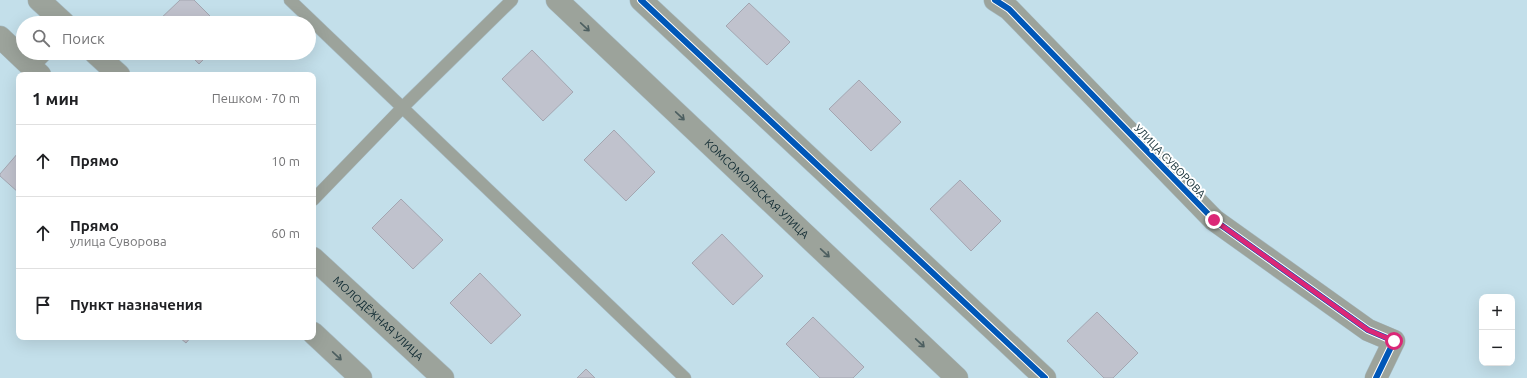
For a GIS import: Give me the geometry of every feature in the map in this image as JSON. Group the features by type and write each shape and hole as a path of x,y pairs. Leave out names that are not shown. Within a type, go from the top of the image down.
{"street":[{"path":"39,0 56,16"},
{"name":"КОМСОМОЛЬСКАЯ УЛИЦА","path":"557,0 957,378"},
{"path":"641,0 1045,378"},
{"name":"УЛИЦА СУВОРОВА","path":"995,0 1009,9 1214,220 1368,330 1394,341 1376,378"},
{"path":"0,37 16,48"},
{"path":"103,60 116,72"},
{"name":"МОЛОДЁЖНАЯ УЛИЦА","path":"316,261 443,378"},
{"path":"316,336 361,378"}],"lane":[{"path":"290,0 307,16"},
{"path":"316,197 402,107 512,0"},
{"path":"316,25 685,378"}],"building":[{"path":"180,0 194,0 210,16 163,16"},
{"path":"749,3 790,42 767,65 726,26"},
{"path":"532,50 573,92 543,121 502,79"},
{"path":"195,60 203,60 199,64"},
{"path":"859,80 901,122 871,151 829,109"},
{"path":"614,130 655,172 626,201 584,160"},
{"path":"16,155 16,190 0,176 0,174"},
{"path":"960,180 1001,221 971,251 930,209"},
{"path":"401,199 443,240 413,269 372,228"},
{"path":"722,234 763,276 733,305 692,263"},
{"path":"480,273 521,315 491,344 450,303"},
{"path":"1097,312 1138,353 1113,378 1104,378 1067,341"},
{"path":"813,317 864,367 853,378 820,378 786,344"},
{"path":"586,369 595,378 577,378"}],"cycle path":[{"path":"641,0 1045,378"},
{"path":"995,0 1009,9 1214,220 1368,330 1394,341 1376,378"}],"route":[{"path":"1214,220 1368,330 1394,341"}]}
